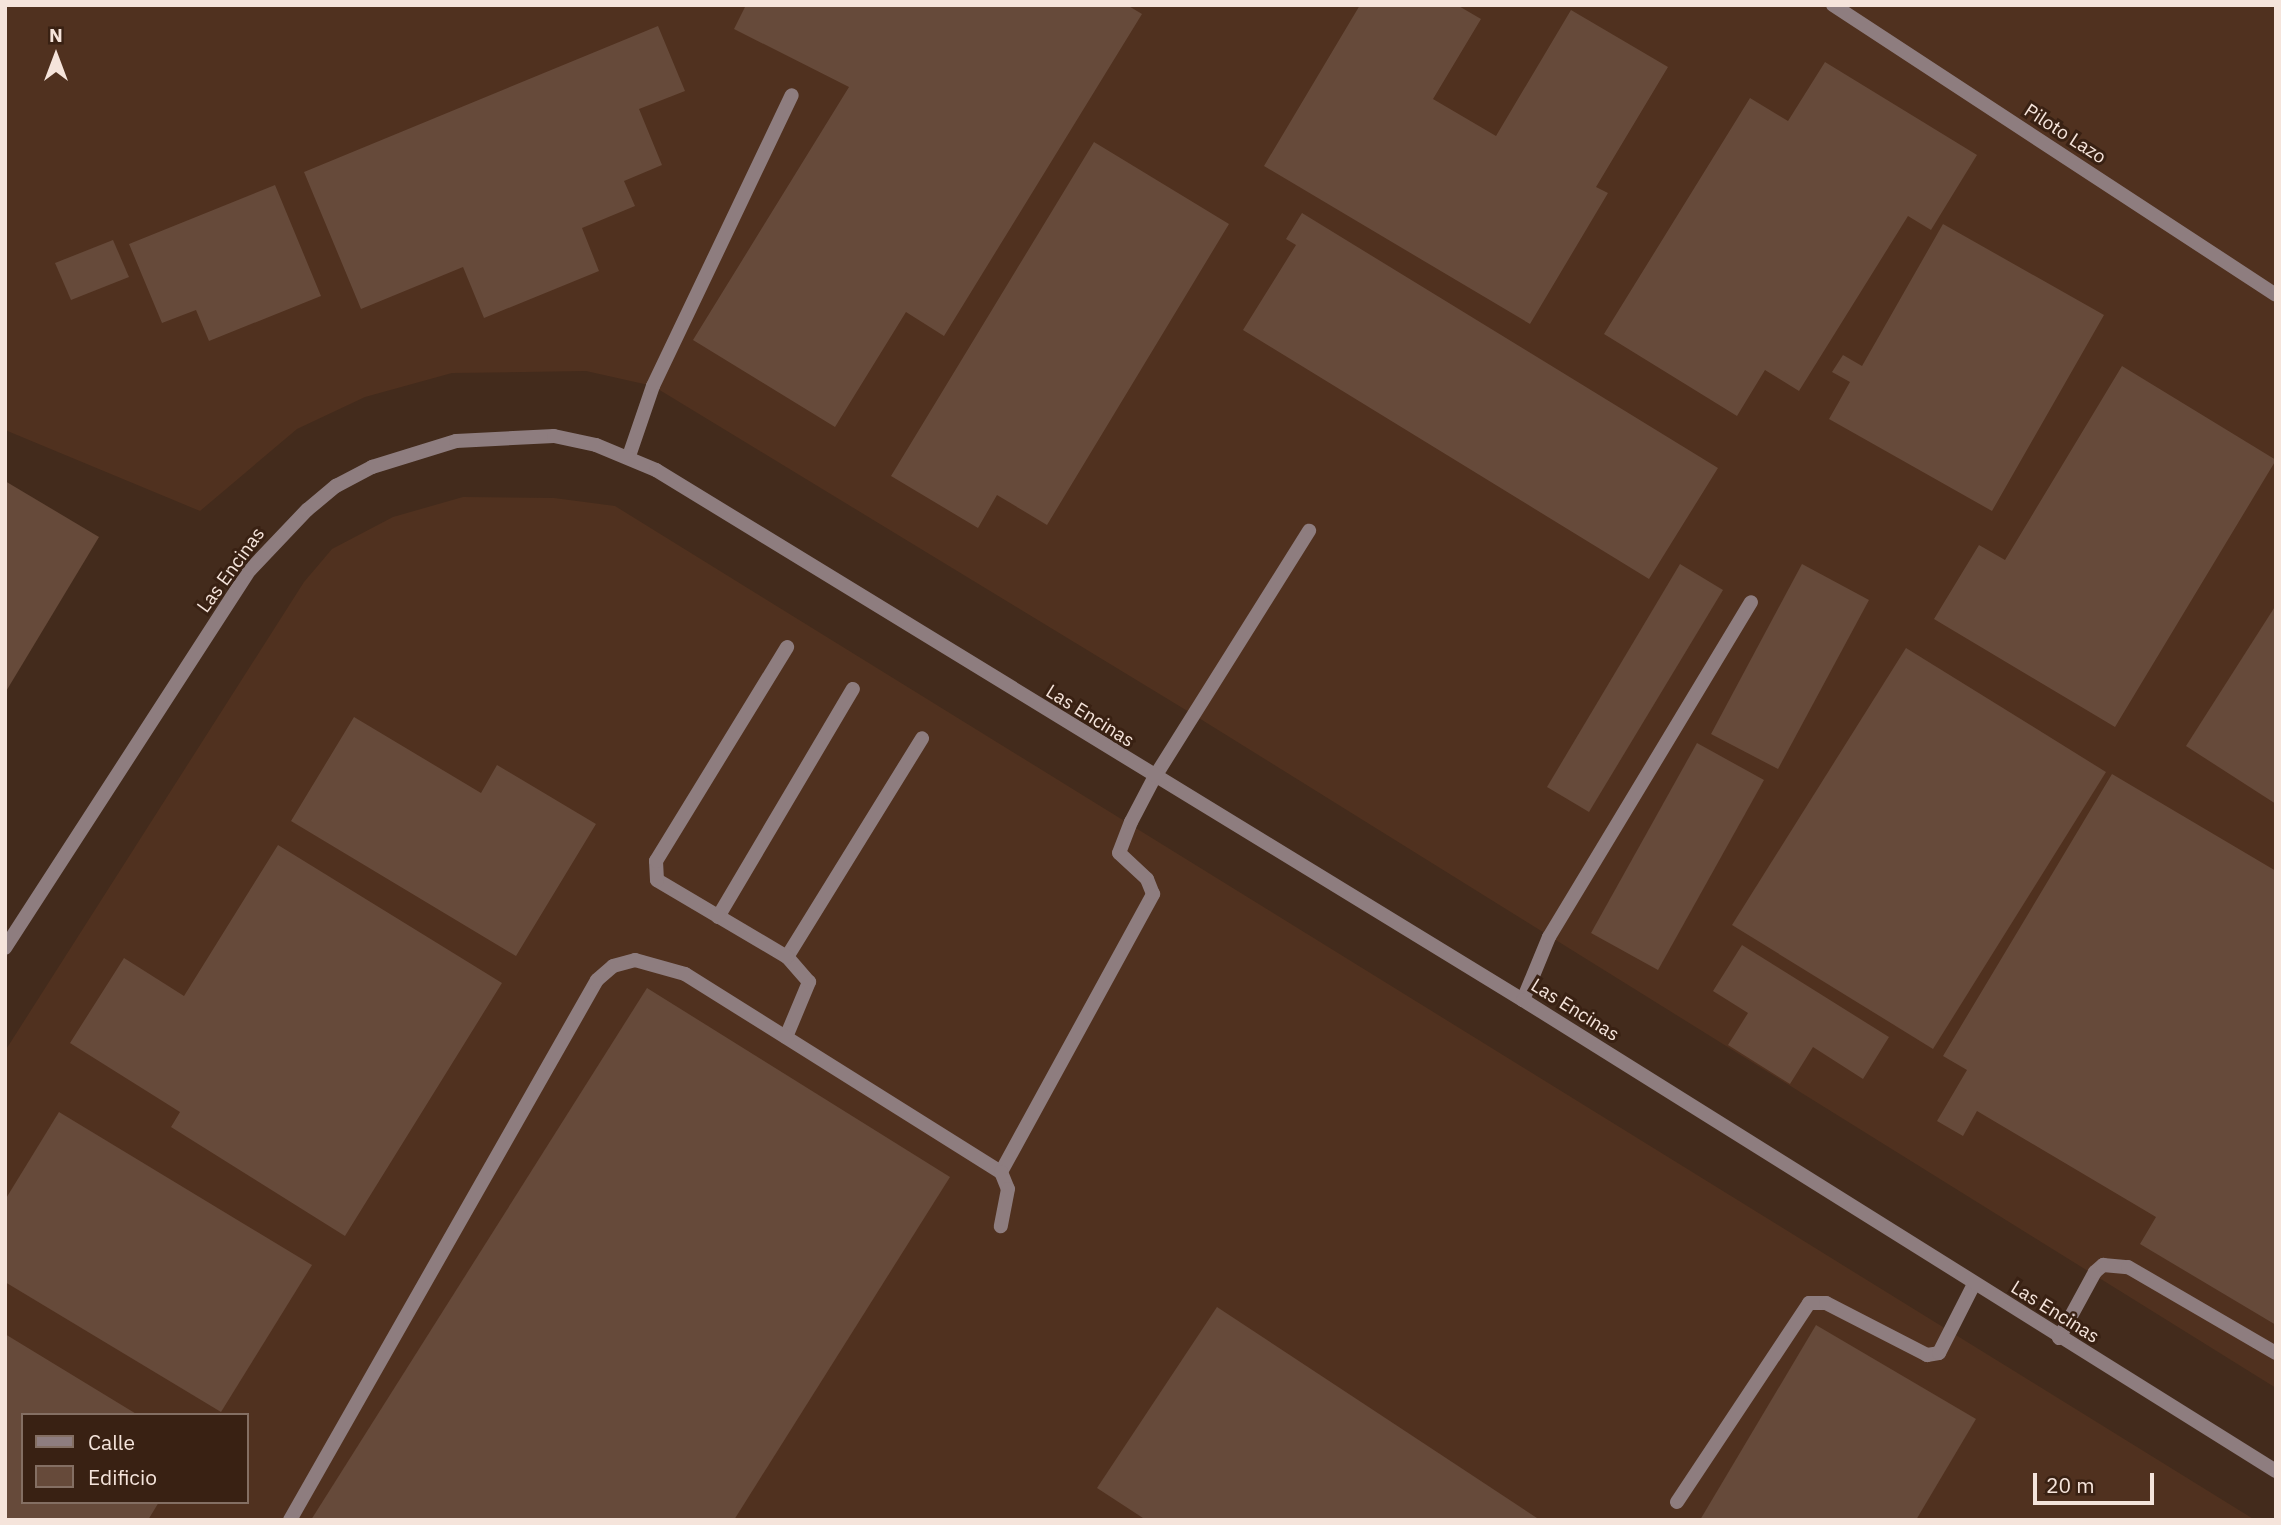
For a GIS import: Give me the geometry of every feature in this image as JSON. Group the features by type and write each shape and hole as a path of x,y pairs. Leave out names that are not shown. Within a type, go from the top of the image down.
{"street":[{"name":"Piloto Lazo","path":"1833,5 2276,295"},
{"path":"629,456 653,386 792,94"},
{"name":"Las Encinas","path":"5,948 250,570 269,545 336,486 416,451 506,435 554,436 629,456 1154,778 1523,1000 2059,1338 2276,1471"},
{"path":"1001,1172 1153,894 1147,879 1119,853 1154,778 1309,531"},
{"path":"1523,1000 1549,937 1751,602"},
{"path":"786,1037 809,982 787,957 657,880 656,861 787,647"},
{"path":"718,917 853,689"},
{"path":"787,957 922,738"},
{"path":"290,1520 597,980 613,966 635,960 685,974 1001,1172 1007,1189 1001,1226"},
{"path":"2059,1338 2095,1272 2103,1265 2127,1266 2276,1353"},
{"path":"1676,1502 1809,1303 1826,1303 1927,1354 1939,1353 1974,1284"}],"shaded area":[{"path":"5,5 2276,5 2276,1388 1194,715 653,386 586,371 452,373 365,397 297,429 200,511 5,430"},
{"path":"463,497 554,498 615,506 2255,1520 5,1520 5,1051 304,582 332,549 393,517"}],"building":[{"path":"746,5 1127,5 1142,14 944,336 906,312 835,427 693,340 849,87 734,29"},
{"path":"1360,5 1457,5 1481,19 1433,99 1496,136 1571,10 1668,67 1596,187 1608,193 1530,324 1264,166"},
{"path":"658,26 685,91 639,109 662,165 624,181 635,206 582,228 599,271 484,318 463,267 361,309 304,172"},
{"path":"1825,62 1977,155 1931,230 1908,216 1799,391 1765,370 1737,416 1604,334 1750,98 1788,121"},
{"path":"1094,142 1229,224 1047,525 997,495 978,528 891,476"},
{"path":"275,185 321,296 209,341 196,310 162,323 129,244"},
{"path":"1302,213 1718,468 1649,579 1243,330 1296,245 1286,239"},
{"path":"1943,224 2104,315 1992,511 1829,419 1850,382 1832,372 1843,355 1862,366"},
{"path":"113,240 129,277 71,300 55,263"},
{"path":"2122,366 2276,460 2115,727 1934,619 1979,545 2005,560"},
{"path":"5,481 99,537 5,693"},
{"path":"1680,564 1723,590 1589,812 1547,787"},
{"path":"1802,564 1869,600 1778,769 1711,734"},
{"path":"2276,605 2276,804 2186,746"},
{"path":"1906,648 2106,772 1933,1049 1732,925"},
{"path":"354,717 481,793 497,765 596,824 516,956 291,821"},
{"path":"1697,743 1764,780 1658,970 1591,933"},
{"path":"2112,774 2276,871 2276,1325 2140,1244 2156,1217 1977,1111 1963,1136 1937,1121 1967,1070 1943,1056"},
{"path":"278,845 502,983 345,1236 171,1127 180,1112 70,1043 124,958 184,996"},
{"path":"1742,945 1889,1037 1863,1079 1813,1047 1790,1084 1728,1045 1748,1013 1713,991"},
{"path":"647,988 950,1177 734,1520 311,1520"},
{"path":"59,1112 312,1265 221,1412 5,1282 5,1200"},
{"path":"1217,1307 1540,1520 1146,1520 1097,1488"},
{"path":"1816,1325 1976,1419 1916,1520 1700,1520"},
{"path":"5,1334 135,1413 21,1413 21,1504 158,1504 148,1520 5,1520"}]}
